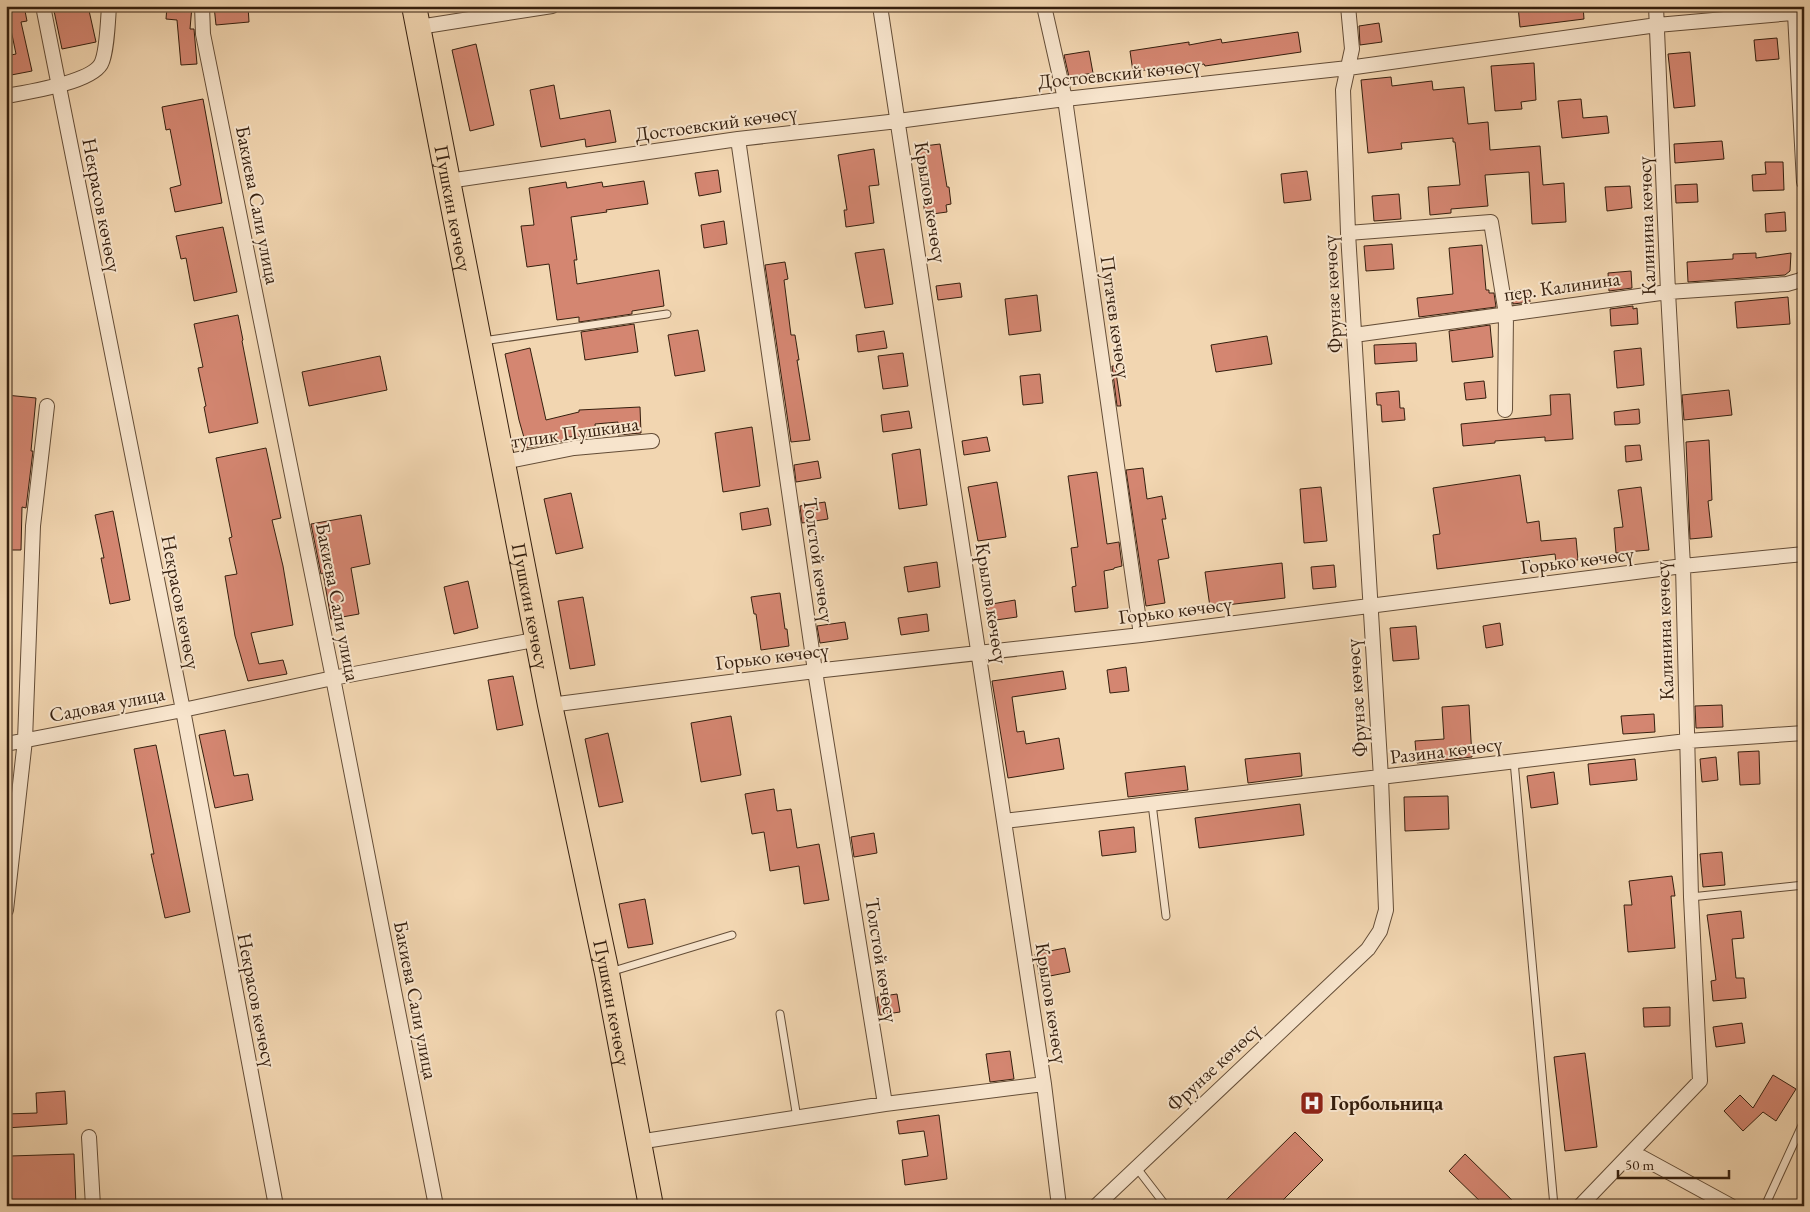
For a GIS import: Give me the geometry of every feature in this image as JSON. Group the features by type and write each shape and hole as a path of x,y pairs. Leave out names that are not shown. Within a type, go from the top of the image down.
{"highway":[{"name":"Пушкин көчөсү","path":"416,17 539,639 550,705 607,972 651,1206"}],"street":[{"name":"Некрасов көчөсү","path":"43,6 183,710 276,1206"},
{"path":"6,96 58,86 93,73 101,64 109,6"},
{"name":"Бакиева Сали улица","path":"202,6 203,34 333,678 436,1206"},
{"path":"416,17 552,6"},
{"name":"Крылов көчөсү","path":"880,6 980,652 1044,1084 1059,1206"},
{"name":"Пугачев көчөсү","path":"1044,6 1064,98 1141,635"},
{"name":"Фрунзе көчөсү","path":"1096,1206 1136,1166 1368,949 1380,931 1386,910 1381,778 1348,233 1343,90 1352,49 1348,6"},
{"name":"Калинина көчөсү","path":"1580,1206 1700,1081 1691,897 1683,566 1668,292 1656,6"},
{"path":"1799,13 1804,182"},
{"name":"Достоевский көчөсү","path":"448,180 738,139 898,121 1064,98 1348,68 1657,25 1799,13"},
{"name":"Толстой көчөсү","path":"738,139 815,671 885,1104"},
{"path":"1348,233 1491,222 1506,314 1505,410"},
{"name":"пер. Калинина","path":"1354,335 1668,292 1787,284 1801,280 1804,277"},
{"path":"6,910 25,740 33,526 47,406"},
{"name":"тупик Пушкина","path":"504,462 574,448 652,441"},
{"name":"Горько көчөсү","path":"550,705 815,671 1141,635 1683,566 1804,554"},
{"name":"Садовая улица","path":"6,744 183,710 333,678 539,639"},
{"name":"Разина көчөсү","path":"1004,821 1687,741 1804,733"},
{"path":"638,1142 885,1104 1044,1084"},
{"path":"89,1137 93,1206"},
{"path":"1632,1152 1731,1206"}],"lane":[{"path":"480,341 667,314"},
{"path":"1514,762 1554,1206"},
{"path":"1152,804 1166,916"},
{"path":"1691,897 1804,884"},
{"path":"607,972 732,935"},
{"path":"780,1014 797,1118"},
{"path":"1765,1206 1804,1121"},
{"path":"1136,1166 1166,1206"}],"building":[{"path":"6,6 24,6 27,21 21,22 32,71 6,76 6,56 16,54 10,25 6,26"},
{"path":"53,6 88,6 96,42 62,49"},
{"path":"167,6 192,6 190,29 194,29 197,64 181,65 177,20 166,19"},
{"path":"214,6 248,6 249,22 216,25"},
{"path":"1518,6 1583,6 1584,19 1520,27"},
{"path":"1379,23 1382,42 1360,45 1359,26"},
{"path":"1298,32 1301,52 1205,66 1204,64 1170,69 1170,66 1133,72 1130,51 1189,42 1189,45 1221,39 1222,43"},
{"path":"1777,38 1779,59 1756,61 1754,40"},
{"path":"476,44 494,125 470,131 452,50"},
{"path":"1089,51 1093,73 1069,77 1064,55"},
{"path":"1690,52 1695,106 1674,108 1668,54"},
{"path":"1534,63 1536,100 1521,102 1522,109 1495,111 1491,66"},
{"path":"1391,77 1392,86 1432,81 1433,90 1464,87 1468,124 1488,122 1490,150 1540,146 1543,185 1564,183 1566,222 1532,224 1529,172 1485,175 1488,206 1451,209 1451,213 1430,215 1428,187 1460,185 1455,142 1453,142 1453,138 1401,143 1402,149 1368,153 1361,80"},
{"path":"554,85 560,119 610,110 616,142 586,147 585,139 541,147 530,90"},
{"path":"203,99 222,203 175,212 170,188 181,185 170,129 166,130 162,107"},
{"path":"1581,99 1583,118 1607,116 1609,133 1562,138 1558,101"},
{"path":"1722,141 1724,159 1675,163 1674,144"},
{"path":"940,144 951,204 946,205 947,212 925,215 916,147"},
{"path":"874,149 879,185 869,186 874,223 846,227 844,210 847,210 838,155"},
{"path":"1765,162 1783,162 1784,190 1753,191 1752,175 1766,174"},
{"path":"718,170 721,192 699,196 695,173"},
{"path":"1307,171 1311,200 1284,203 1281,174"},
{"path":"644,181 648,204 571,217 577,260 574,260 577,284 659,270 664,306 632,311 632,314 579,322 579,317 557,320 549,264 527,267 521,226 534,225 529,188 566,182 567,188 602,182 603,187"},
{"path":"1697,184 1698,202 1676,203 1675,185"},
{"path":"1630,186 1632,208 1607,211 1605,187"},
{"path":"1399,194 1401,219 1374,221 1372,196"},
{"path":"1785,212 1786,231 1766,232 1765,214"},
{"path":"724,221 727,244 704,248 701,225"},
{"path":"223,227 237,292 194,301 186,258 181,259 176,236"},
{"path":"1392,244 1394,269 1366,271 1364,246"},
{"path":"1482,245 1486,290 1489,290 1489,293 1494,293 1496,307 1419,317 1417,298 1453,294 1449,248"},
{"path":"884,249 893,304 865,308 855,253"},
{"path":"1756,253 1756,258 1791,253 1790,271 1785,275 1688,282 1687,262 1733,259 1733,254"},
{"path":"785,262 788,279 784,280 791,335 795,335 799,360 797,360 810,440 791,442 765,265"},
{"path":"1631,271 1632,288 1609,291 1608,273"},
{"path":"960,283 962,297 938,300 936,286"},
{"path":"1529,289 1530,302 1513,304 1511,291"},
{"path":"1037,295 1041,331 1009,335 1005,299"},
{"path":"1788,297 1790,324 1737,328 1735,302"},
{"path":"1633,306 1633,309 1637,308 1638,324 1611,326 1610,309"},
{"path":"238,315 258,423 209,433 204,407 206,406 198,368 203,367 194,324"},
{"path":"634,324 638,352 585,360 581,332"},
{"path":"1490,325 1493,357 1452,362 1449,331"},
{"path":"698,330 705,371 675,376 668,335"},
{"path":"884,331 887,348 858,352 856,335"},
{"path":"1267,336 1272,364 1216,372 1211,345"},
{"path":"1416,343 1417,361 1375,364 1374,345"},
{"path":"530,348 546,420 579,412 579,410 640,407 641,433 618,435 618,422 595,424 596,436 567,437 568,440 527,448 505,354"},
{"path":"1641,348 1644,385 1617,388 1614,351"},
{"path":"903,353 908,386 883,389 878,356"},
{"path":"380,356 387,390 309,406 302,372"},
{"path":"1112,366 1115,366 1121,406 1117,406"},
{"path":"1040,374 1043,403 1023,405 1020,376"},
{"path":"1484,381 1486,398 1466,400 1464,383"},
{"path":"1729,390 1732,415 1684,420 1682,395"},
{"path":"1399,391 1400,408 1404,408 1405,420 1382,422 1381,405 1377,405 1376,393"},
{"path":"1570,394 1573,439 1545,441 1545,437 1463,446 1461,424 1551,415 1550,395"},
{"path":"6,395 36,398 31,451 33,451 26,508 22,507 21,550 6,550"},
{"path":"1639,409 1640,423 1615,425 1614,412"},
{"path":"909,411 912,428 883,432 881,415"},
{"path":"752,427 760,486 723,492 715,433"},
{"path":"987,437 990,451 964,455 962,441"},
{"path":"1709,440 1712,500 1708,501 1712,537 1690,539 1686,442"},
{"path":"1640,445 1642,460 1626,462 1625,446"},
{"path":"266,448 281,518 272,520 283,566 293,625 251,633 259,664 283,660 287,674 248,681 235,636 225,576 237,574 229,538 232,537 216,458"},
{"path":"920,449 927,505 899,509 892,454"},
{"path":"818,461 821,478 796,482 794,465"},
{"path":"1143,468 1147,499 1162,496 1166,519 1162,519 1169,558 1158,560 1165,603 1146,606 1126,470"},
{"path":"1097,472 1107,544 1119,542 1122,566 1104,571 1108,608 1075,612 1072,587 1076,586 1071,548 1078,547 1068,476"},
{"path":"1520,475 1527,523 1539,521 1541,541 1576,538 1578,560 1556,562 1555,554 1437,569 1433,535 1440,534 1433,488"},
{"path":"997,482 1006,537 978,541 968,487"},
{"path":"1321,487 1327,541 1304,543 1300,489"},
{"path":"1641,487 1649,550 1616,553 1614,528 1623,527 1618,490"},
{"path":"571,493 583,548 556,554 544,499"},
{"path":"825,502 828,519 802,523 800,506"},
{"path":"768,508 771,525 742,530 740,513"},
{"path":"113,511 130,600 110,604 101,558 104,558 95,515"},
{"path":"361,515 370,564 351,568 359,614 331,619 323,573 321,574 311,524"},
{"path":"937,562 940,587 908,592 904,567"},
{"path":"1282,563 1285,598 1210,607 1205,572"},
{"path":"1334,565 1336,587 1313,589 1311,567"},
{"path":"468,581 478,628 454,634 444,587"},
{"path":"780,593 789,646 761,650 756,614 754,614 751,597"},
{"path":"583,597 595,665 570,669 558,601"},
{"path":"1015,600 1017,617 989,621 986,605"},
{"path":"927,614 929,631 901,635 898,618"},
{"path":"845,622 848,639 820,643 817,626"},
{"path":"1500,623 1503,645 1486,648 1483,626"},
{"path":"1416,626 1419,659 1393,661 1390,628"},
{"path":"1126,667 1129,691 1110,693 1107,670"},
{"path":"1063,671 1066,689 1012,697 1017,732 1024,731 1026,744 1059,738 1064,769 1008,778 992,681"},
{"path":"513,676 523,725 497,730 488,680"},
{"path":"1469,705 1472,757 1417,763 1415,741 1444,739 1442,707"},
{"path":"1722,705 1723,727 1696,728 1695,706"},
{"path":"1654,714 1655,732 1623,734 1621,716"},
{"path":"731,716 741,775 701,782 691,723"},
{"path":"225,730 234,776 248,774 253,800 215,808 199,735"},
{"path":"608,733 623,802 599,807 585,739"},
{"path":"156,745 190,912 165,918 151,854 154,854 134,749"},
{"path":"1759,751 1760,784 1740,785 1738,752"},
{"path":"1300,753 1302,776 1248,783 1245,759"},
{"path":"1716,757 1718,780 1702,782 1700,759"},
{"path":"1635,759 1637,780 1590,785 1588,764"},
{"path":"1185,766 1188,790 1128,797 1125,773"},
{"path":"1554,772 1558,804 1531,808 1527,776"},
{"path":"774,789 777,811 791,809 797,848 819,844 829,900 804,904 799,866 770,871 764,832 752,834 745,794"},
{"path":"1448,796 1449,829 1405,831 1404,797"},
{"path":"1300,804 1304,835 1199,848 1195,818"},
{"path":"1134,827 1136,852 1102,856 1099,831"},
{"path":"874,833 877,853 854,857 851,837"},
{"path":"1722,852 1725,885 1703,887 1700,854"},
{"path":"1672,876 1675,896 1671,896 1675,948 1628,952 1624,905 1632,905 1629,881"},
{"path":"645,899 653,944 628,948 619,904"},
{"path":"1741,911 1744,938 1732,939 1736,978 1744,978 1746,998 1713,1001 1711,981 1716,980 1707,915"},
{"path":"1065,948 1070,972 1040,978 1035,954"},
{"path":"897,994 900,1012 880,1015 877,997"},
{"path":"1670,1007 1670,1026 1644,1027 1643,1008"},
{"path":"1742,1023 1745,1043 1716,1047 1713,1027"},
{"path":"1010,1051 1014,1079 990,1082 986,1054"},
{"path":"1585,1053 1597,1147 1565,1151 1554,1057"},
{"path":"1773,1075 1796,1089 1776,1121 1763,1112 1743,1131 1724,1111 1740,1095 1753,1108"},
{"path":"65,1091 67,1124 6,1128 6,1114 37,1113 36,1093"},
{"path":"939,1115 947,1179 905,1185 902,1160 928,1156 924,1131 899,1134 897,1121"},
{"path":"1295,1132 1323,1160 1277,1206 1220,1206"},
{"path":"74,1154 76,1206 12,1206 10,1156"},
{"path":"1465,1154 1518,1206 1485,1206 1449,1171"}],"waterway":[{"path":"1797,1206 1804,1193"}],"place":[{"name":"Горбольница","path":"1312,1103"}]}
